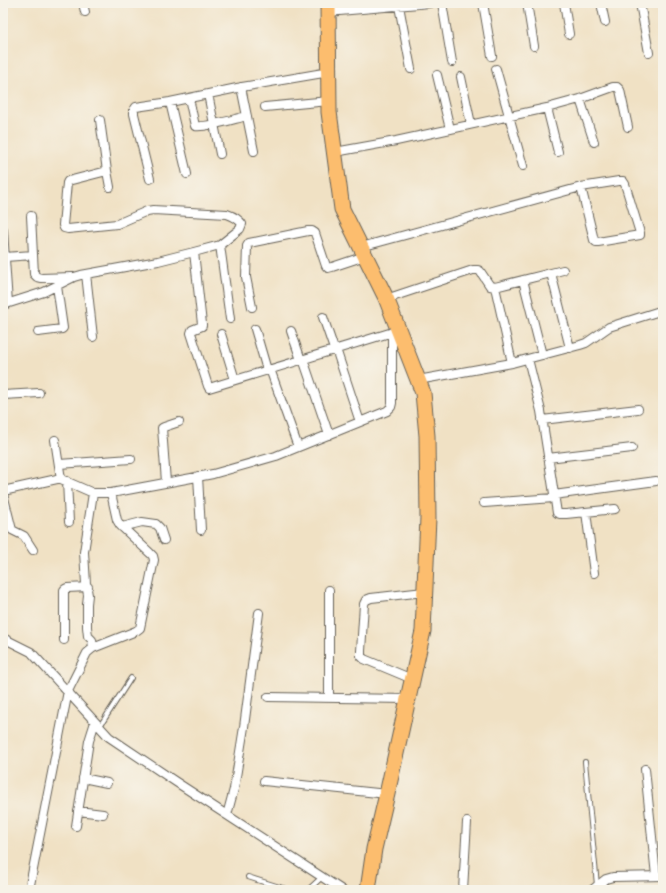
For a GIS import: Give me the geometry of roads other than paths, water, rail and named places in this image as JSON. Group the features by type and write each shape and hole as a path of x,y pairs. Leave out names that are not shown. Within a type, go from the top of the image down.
{"highway":[{"path":"328,7 329,112 342,209 386,299 395,331 423,393 427,436 428,518 423,631 374,849 368,890"}],"street":[{"path":"83,3 84,12"},
{"path":"328,7 399,6 430,3"},
{"path":"442,3 452,62"},
{"path":"482,3 492,56"},
{"path":"527,3 534,46"},
{"path":"564,3 569,34"},
{"path":"601,3 605,22"},
{"path":"640,3 649,53"},
{"path":"399,6 411,69"},
{"path":"496,69 523,166"},
{"path":"150,179 134,110 136,107 329,72"},
{"path":"437,75 450,129"},
{"path":"461,76 471,124"},
{"path":"241,87 254,151"},
{"path":"334,152 396,141 547,108 580,99 613,87 620,90 628,127"},
{"path":"208,94 220,154"},
{"path":"189,98 195,126 198,127 247,116"},
{"path":"580,99 594,142"},
{"path":"170,102 186,174"},
{"path":"265,106 329,102"},
{"path":"547,108 558,152"},
{"path":"100,120 110,187"},
{"path":"31,216 34,274 41,278 74,277 158,261 220,245 240,229 242,224 239,219 226,214 153,210 147,211 117,224 68,229 64,228 63,225 68,181 107,171"},
{"path":"252,307 245,272 247,246 249,243 308,231 315,233 328,268 363,251 581,187 623,181 640,235 596,242 594,240 581,187"},
{"path":"3,230 5,257 5,304 44,292 74,277"},
{"path":"220,245 230,318"},
{"path":"33,550 24,536 12,530 3,493 64,480 93,493 111,493 221,472 269,458 298,447 387,411 391,407 395,331 209,388 191,333 192,330 202,326 194,252"},
{"path":"5,257 33,255"},
{"path":"386,299 473,270 480,271 490,286 495,287 563,270"},
{"path":"551,273 570,348"},
{"path":"86,274 93,338"},
{"path":"523,280 542,355"},
{"path":"38,332 63,328 57,286"},
{"path":"495,287 512,363"},
{"path":"418,380 512,363 580,346 609,327 663,310"},
{"path":"323,317 360,422"},
{"path":"255,329 268,369 298,447"},
{"path":"291,331 329,435"},
{"path":"221,334 235,380"},
{"path":"528,358 541,411 557,513 560,514 615,509"},
{"path":"3,394 39,394"},
{"path":"542,420 638,410"},
{"path":"166,482 162,428 179,422"},
{"path":"54,440 64,480 69,522"},
{"path":"548,458 632,448"},
{"path":"59,464 131,459"},
{"path":"198,476 201,530"},
{"path":"484,503 554,497 656,481"},
{"path":"93,493 85,548 86,584 88,587 87,627 88,636 92,640 93,648"},
{"path":"29,890 68,691 87,653 93,648 136,631 140,628 141,624 154,560 150,552 122,527 117,520 111,493"},
{"path":"586,512 594,573"},
{"path":"122,527 142,522 156,524 160,528 164,540"},
{"path":"64,640 64,590 67,588 88,587"},
{"path":"328,698 329,590"},
{"path":"412,679 364,659 361,656 364,604 366,600 371,598 424,592"},
{"path":"227,815 234,789 244,727 259,613"},
{"path":"3,638 31,652 109,737 342,890"},
{"path":"268,697 408,699"},
{"path":"76,826 89,741 97,724"},
{"path":"595,888 613,877 659,876 645,769"},
{"path":"83,778 107,783"},
{"path":"264,782 387,794"},
{"path":"78,811 103,814"},
{"path":"463,890 466,822"}],"lane":[{"path":"97,724 132,678"},
{"path":"585,762 595,888"},
{"path":"248,877 289,890"},
{"path":"308,890 322,877"}]}
